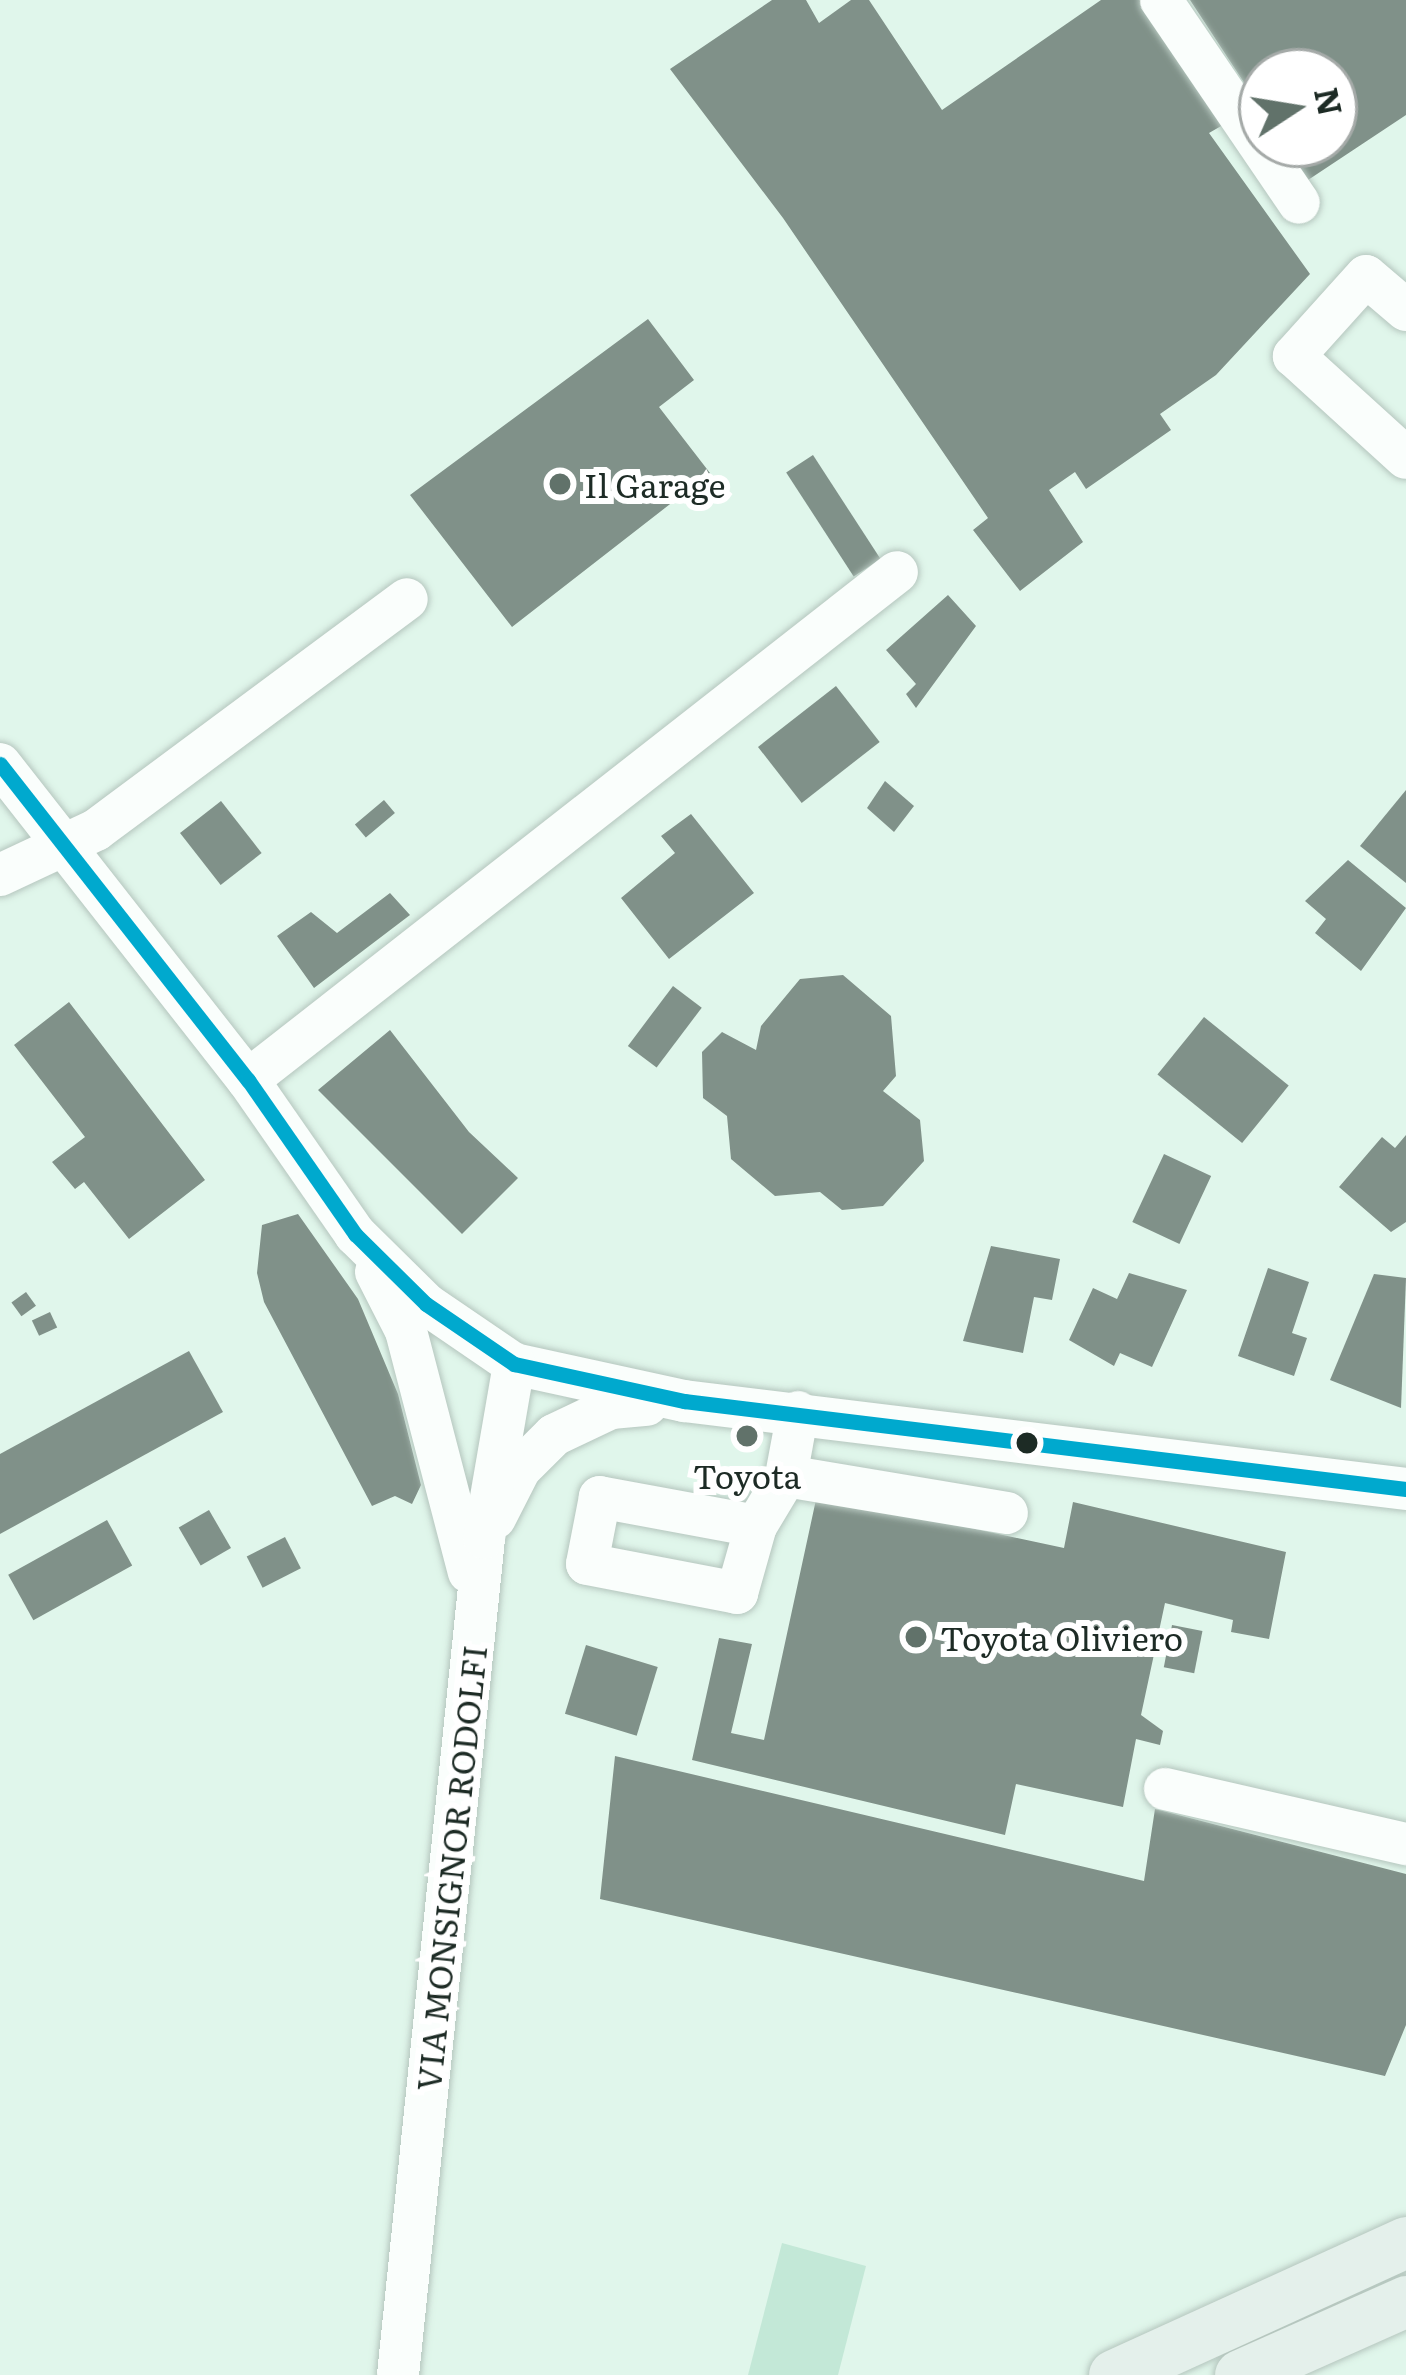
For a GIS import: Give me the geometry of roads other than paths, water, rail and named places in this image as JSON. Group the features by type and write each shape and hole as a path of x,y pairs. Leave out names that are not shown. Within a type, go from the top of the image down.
{"main road":[{"path":"1114,2375 1406,2242"},
{"path":"1240,2375 1406,2301"}],"street":[{"path":"1161,0 1299,203"},
{"path":"1406,310 1366,276 1294,356 1406,458"},
{"path":"248,1080 896,572"},
{"path":"0,875 64,850 407,599"},
{"path":"0,764 248,1080 356,1234 406,1330 476,1606"},
{"path":"356,1234 426,1304 514,1364 684,1401 1406,1489"},
{"name":"VIA MONSIGNOR RODOLFI","path":"398,2375 476,1606 514,1364"},
{"path":"484,1538 520,1469 554,1435 611,1408 684,1401"},
{"path":"756,1526 786,1476 798,1412"},
{"path":"786,1476 1006,1513"},
{"path":"1165,1789 1406,1844"}],"place":[{"name":"Il Garage","path":"560,484"},
{"name":"Toyota","path":"747,1436"},
{"name":"Toyota Oliviero","path":"916,1637"}]}
